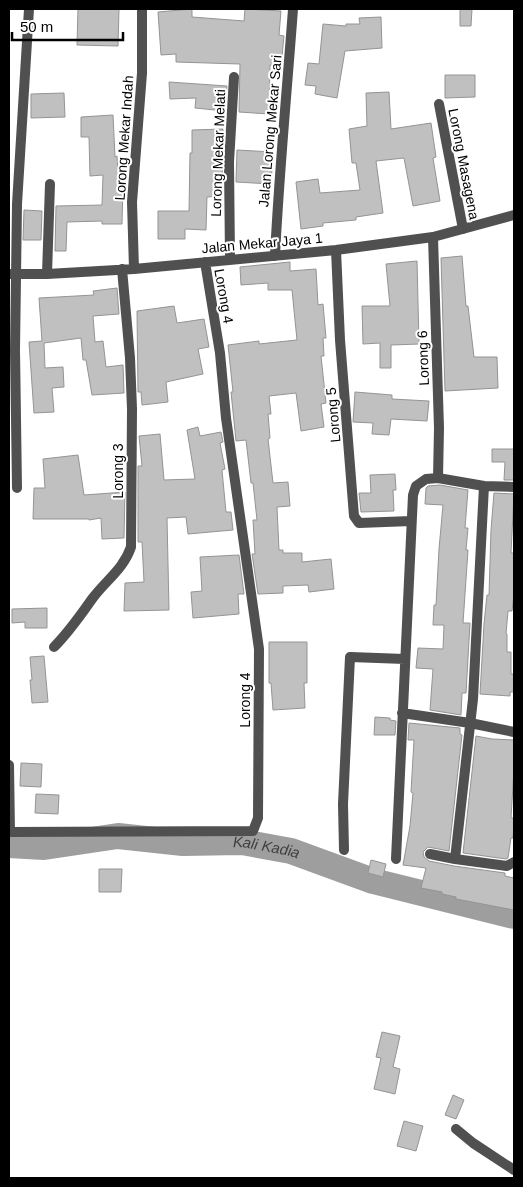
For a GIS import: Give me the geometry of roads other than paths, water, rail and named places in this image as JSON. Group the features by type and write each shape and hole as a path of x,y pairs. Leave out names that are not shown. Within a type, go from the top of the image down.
{"street":[{"path":"17,488 12,274 29,9"},
{"name":"Lorong Mekar Indah","path":"134,269 132,202 142,72 142,9"},
{"name":"Jalan Lorong Mekar Sari","path":"275,256 280,168 294,9"},
{"name":"Lorong Mekar Melati","path":"230,259 229,162 234,77"},
{"name":"Lorong Masagena","path":"439,104 463,229"},
{"path":"47,274 50,184"},
{"name":"Jalan Mekar Jaya 1","path":"12,274 134,269 336,250 433,237 514,215"},
{"name":"Lorong 6","path":"433,237 439,428 438,478"},
{"name":"Lorong 5","path":"336,250 340,340 354,516 359,523 412,521"},
{"name":"Lorong 4","path":"9,765 10,832 253,831 258,818 259,649 226,418 220,354 204,262"},
{"name":"Lorong 3","path":"54,647 71,629 92,598 124,562 131,546 132,409 130,358 122,269"},
{"path":"396,859 413,495 416,486 426,479 438,478 484,486 514,487"},
{"path":"455,859 473,699 484,486"},
{"path":"344,850 343,804 350,657 405,659"},
{"path":"402,713 470,723 514,732"},
{"path":"430,854 507,866 514,862"},
{"path":"456,1129 480,1148 514,1170"}],"waterway":[{"name":"Kali Kadia","path":"9,845 44,847 118,836 183,843 242,842 291,851 373,881 514,916"}]}
